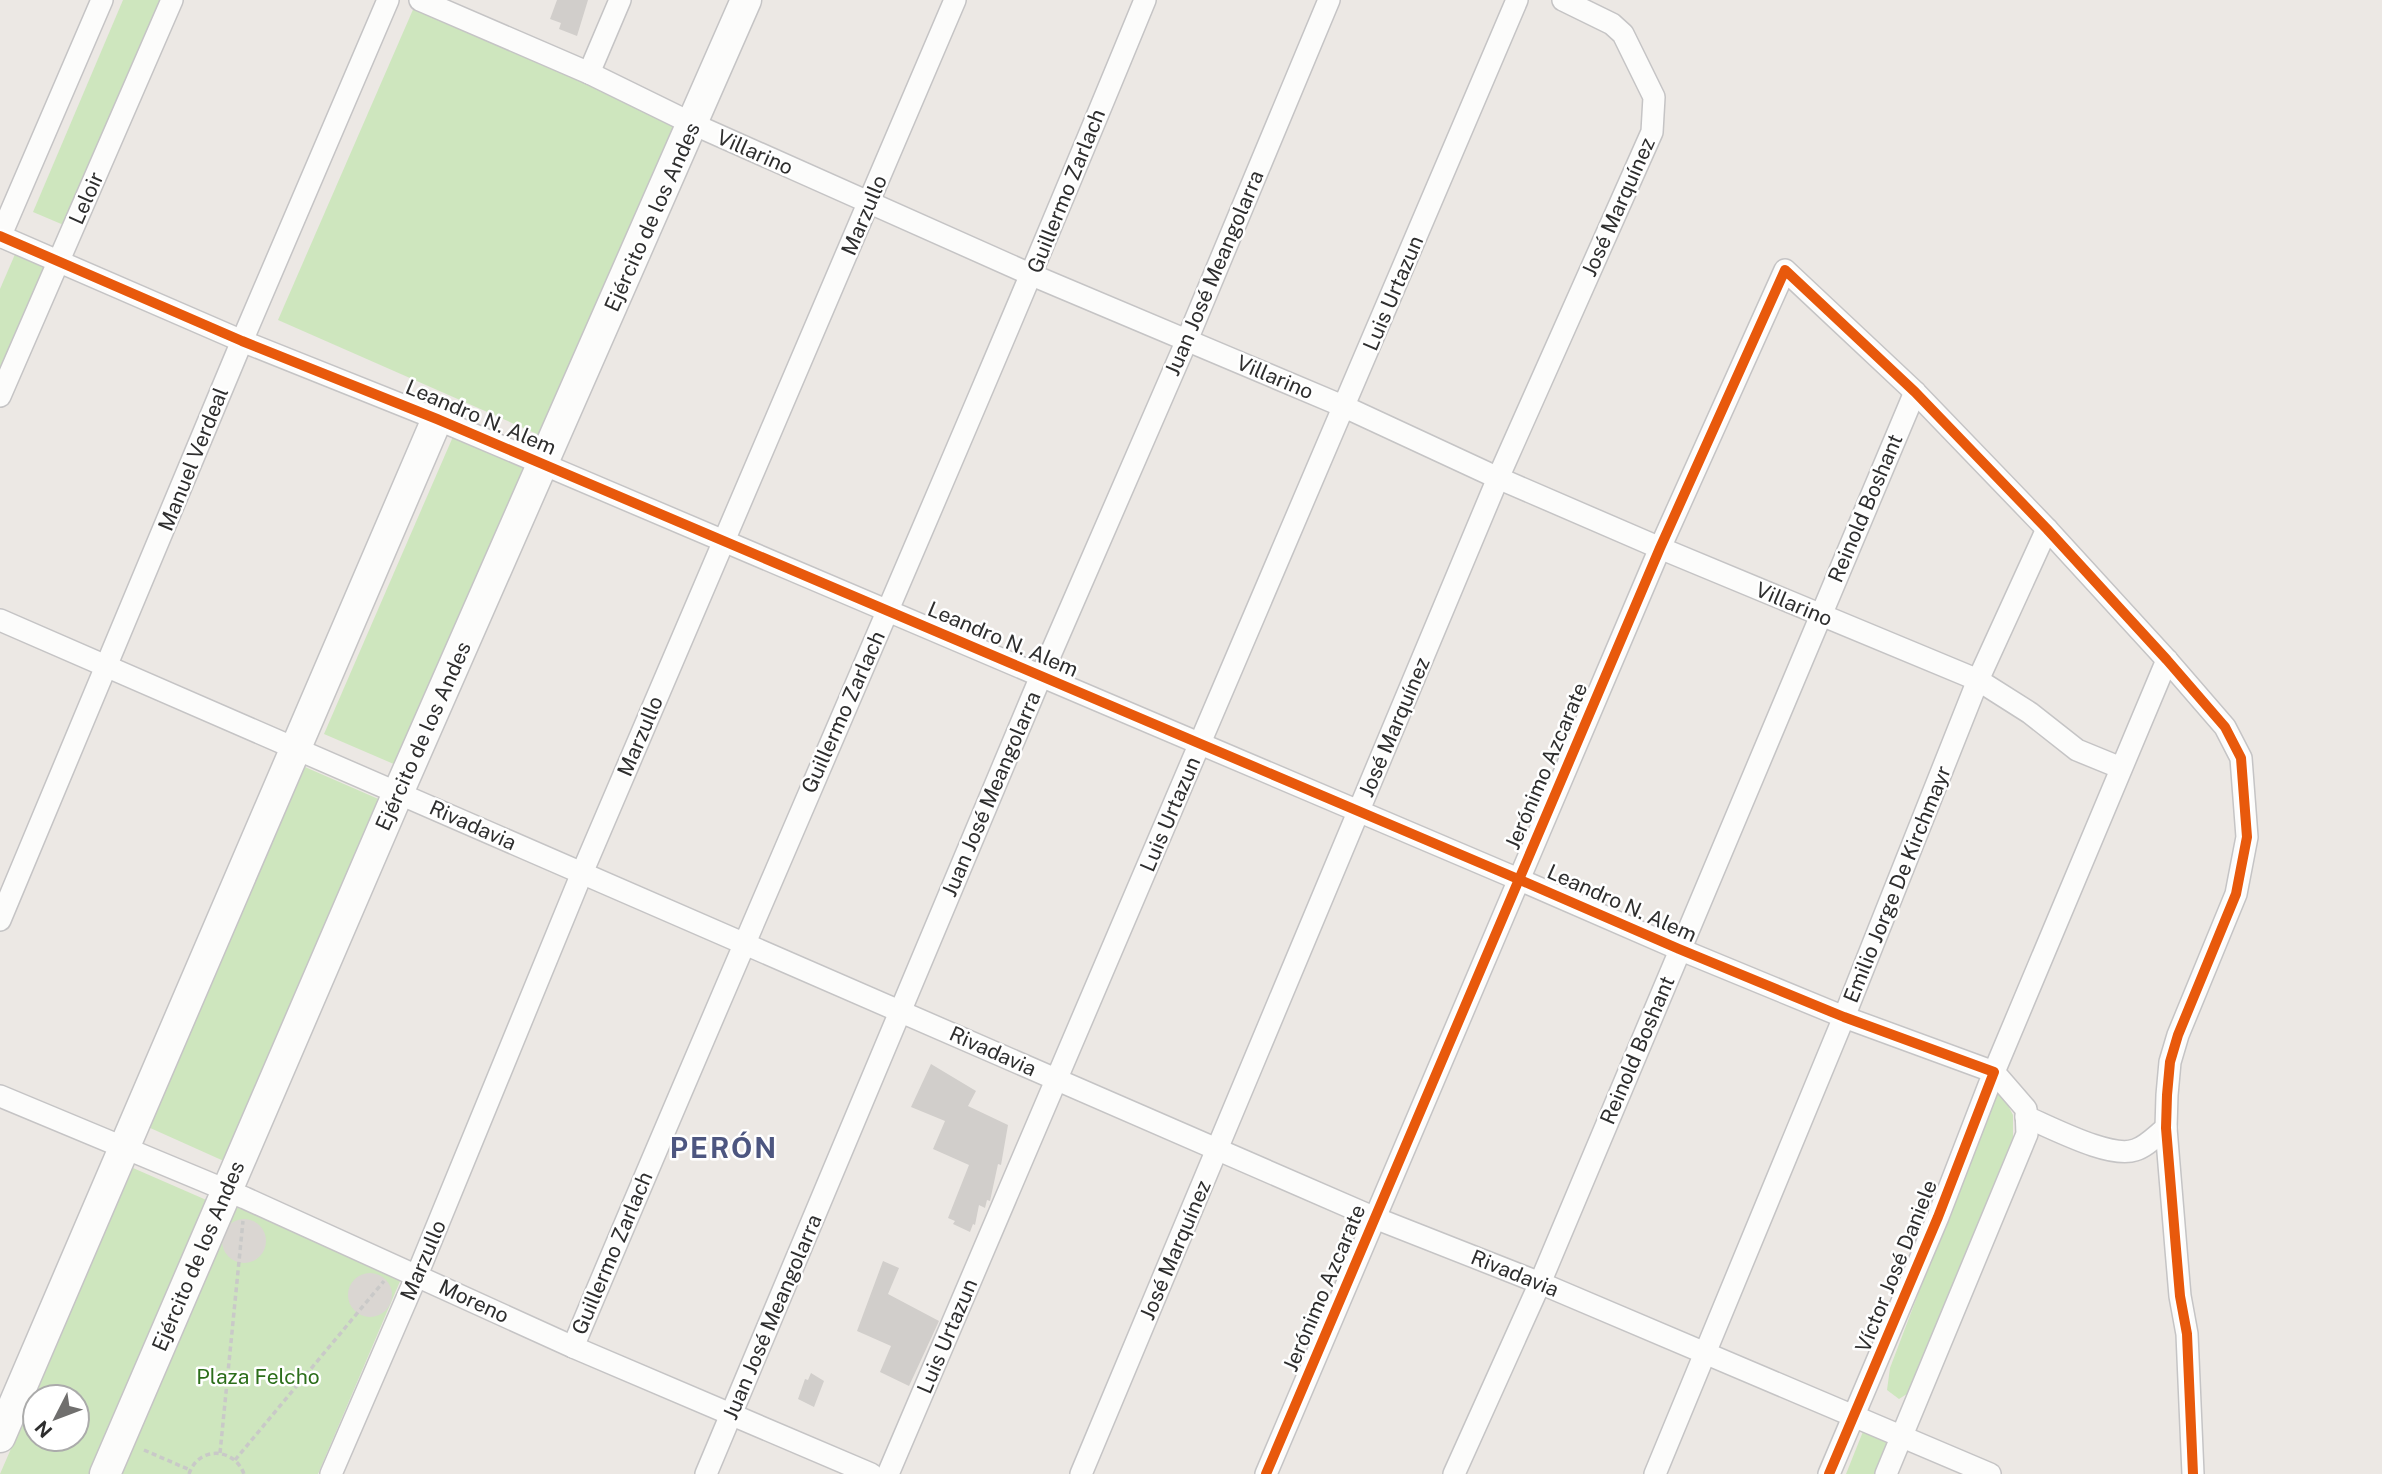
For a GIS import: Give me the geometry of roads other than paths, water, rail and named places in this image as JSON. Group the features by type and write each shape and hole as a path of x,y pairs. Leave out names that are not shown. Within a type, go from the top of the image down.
{"street":[{"path":"0,236 103,0"},
{"name":"Leloir","path":"0,396 172,0"},
{"name":"Manuel Verdeal","path":"0,920 388,0"},
{"name":"Villarino","path":"420,0 589,73 693,124 1032,275 1345,407 1498,478 1660,548 1978,680 2030,713 2077,750 2121,768"},
{"path":"589,73 620,0"},
{"name":"Ejército de los Andes","path":"105,1474 236,1194 398,793 746,0"},
{"name":"Marzullo","path":"331,1474 417,1275 582,873 955,0"},
{"name":"Guillermo Zarlach","path":"573,1347 743,943 1032,275 1145,0"},
{"name":"Juan José Meangolarra","path":"706,1474 1041,676 1187,340 1329,0"},
{"name":"Luis Urtazun","path":"888,1474 1517,0"},
{"name":"José Marquínez","path":"1081,1474 1498,478 1652,132 1654,97 1623,34 1612,24 1563,0"},
{"name":"Leandro N. Alem","path":"0,236 242,341 542,463 1679,949 1844,1017 1994,1072"},
{"name":"Jerónimo Azcarate","path":"1266,1474 1660,548 1785,270 1915,392"},
{"path":"1915,392 2168,660 2225,727 2241,758 2247,837 2236,894 2176,1044 2167,1095 2166,1128 2180,1296 2187,1334 2193,1474"},
{"name":"Reinold Boshant","path":"1454,1474 1540,1283 1915,392"},
{"path":"0,1437 437,419"},
{"name":"Emilio Jorge De Kirchmayr","path":"1655,1474 1844,1017 1978,680 2047,529"},
{"name":"Rivadavia","path":"0,620 1375,1218 1540,1283 1990,1474"},
{"name":"Víctor José Daniele","path":"1829,1474 1938,1217 1994,1072 2168,660"},
{"path":"1886,1474 2027,1134 2026,1109 1994,1072"},
{"name":"Moreno","path":"0,1096 236,1194 573,1347 871,1474"},
{"path":"2026,1117 2107,1150 2123,1153 2138,1150 2166,1128"}],"district":[{"name":"PERÓN","path":"724,1147"}],"park label":[{"name":"Plaza Felcho","path":"258,1376"}]}
